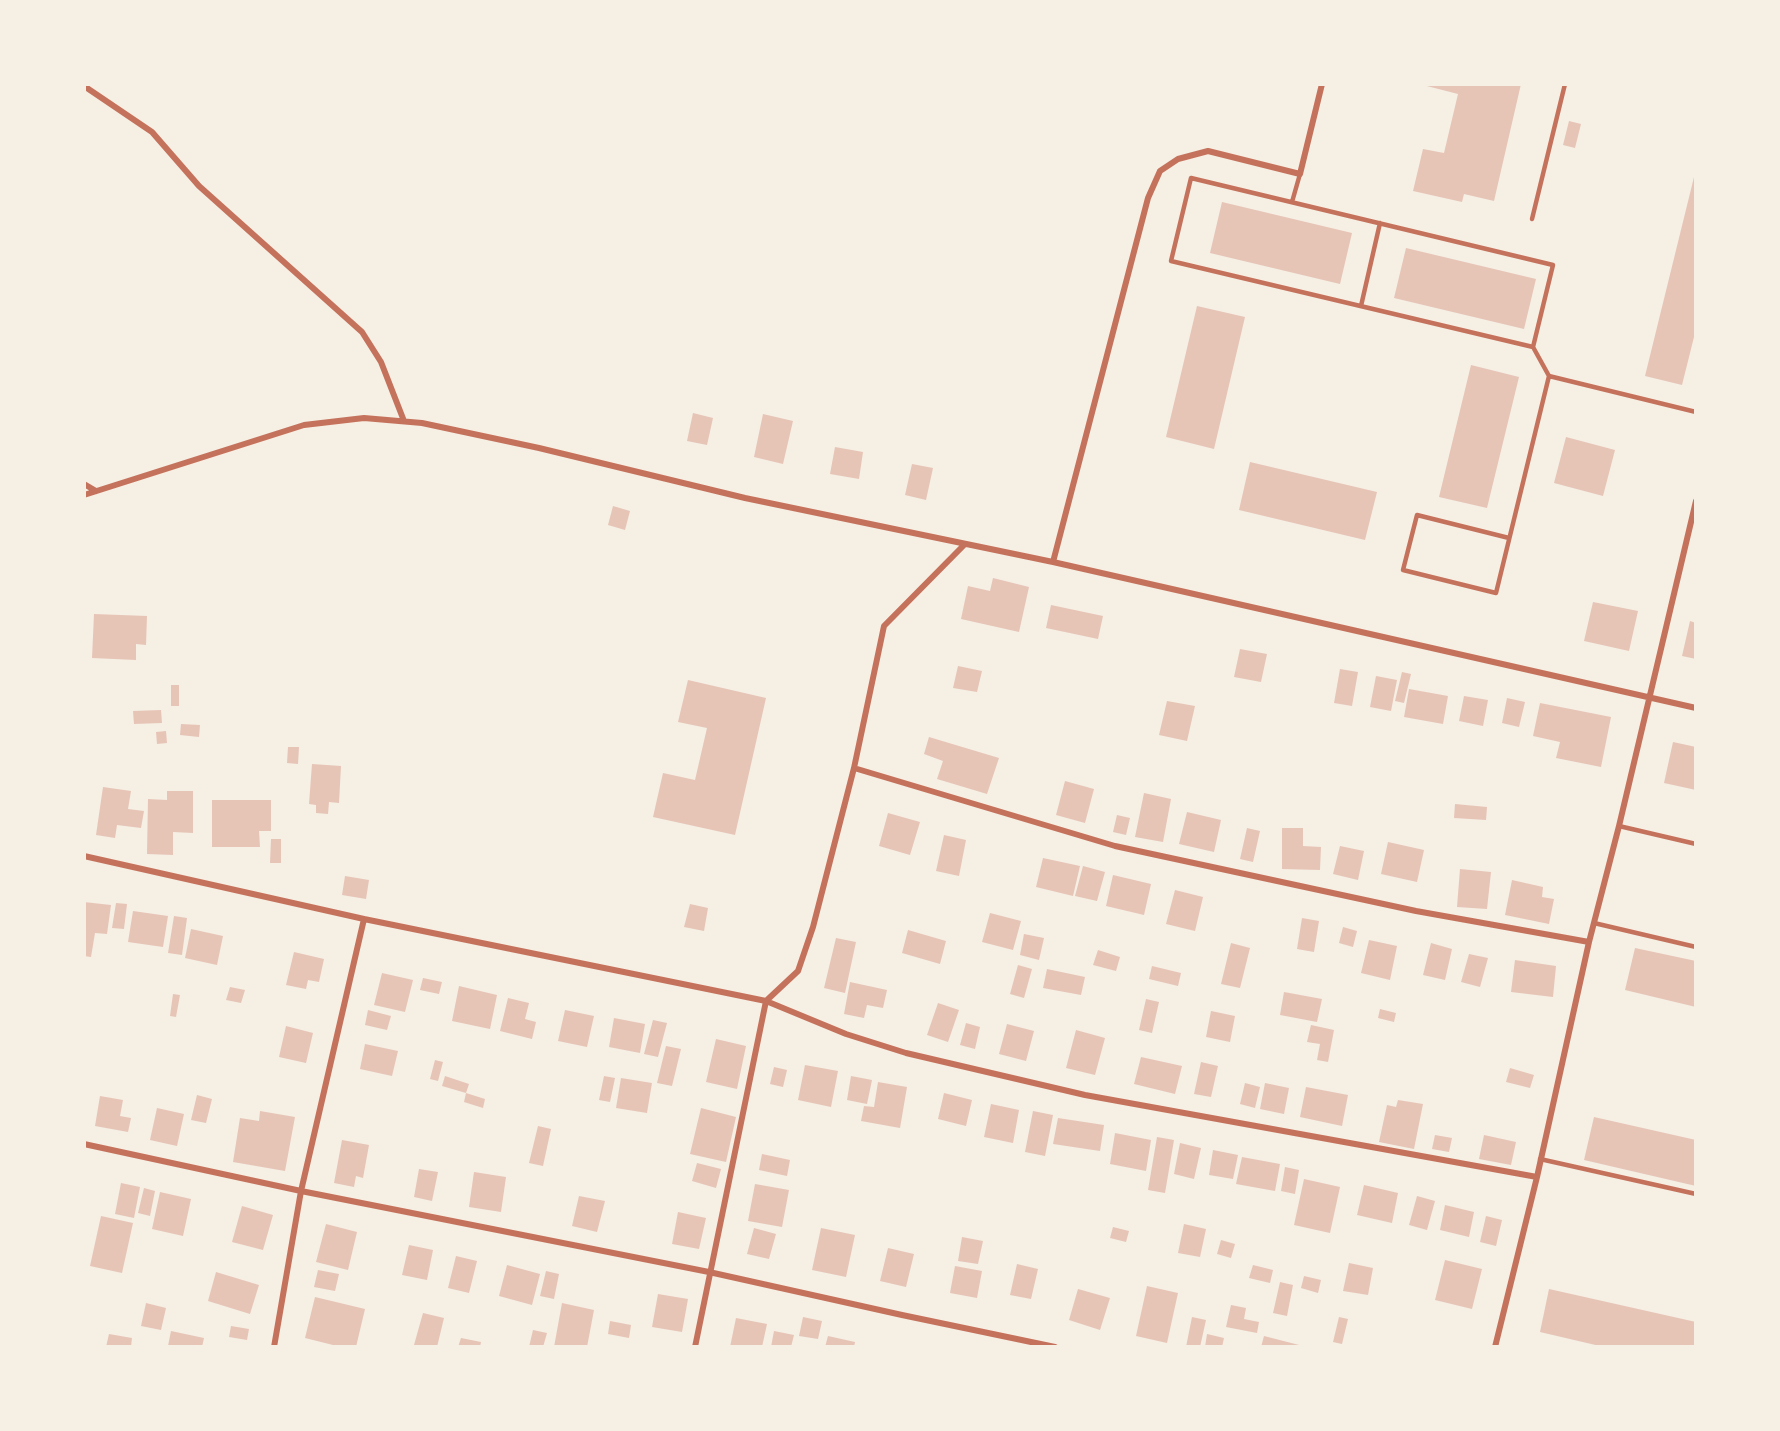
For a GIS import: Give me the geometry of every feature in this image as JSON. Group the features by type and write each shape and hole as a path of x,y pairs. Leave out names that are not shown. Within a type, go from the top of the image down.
{"street":[{"path":"1053,562 1148,198 1160,171 1178,159 1208,151 1300,174 1322,84"},
{"path":"84,86 152,132 199,186 362,332 381,362 404,421"},
{"path":"84,495 304,425 364,418 422,423 539,448 745,498 1053,562 1696,708"},
{"path":"84,484 96,491"},
{"path":"1495,1347 1537,1177 1589,942 1619,826 1696,501"},
{"path":"695,1347 766,1001 798,971 813,927 854,768 884,626 965,544"},
{"path":"854,768 1115,846 1416,910 1589,942"},
{"path":"84,856 364,919 766,1001 846,1034 906,1053 1085,1095 1537,1177"},
{"path":"274,1347 301,1191 364,919"},
{"path":"84,1144 301,1191 709,1272 1055,1347"}],"lane":[{"path":"1532,219 1564,84"},
{"path":"1292,202 1300,174"},
{"path":"1509,538 1417,515 1403,570 1496,593 1549,376 1533,347 1553,265 1191,178 1171,261 1533,347"},
{"path":"1361,306 1380,224"},
{"path":"1549,376 1696,412"},
{"path":"1619,826 1696,844"},
{"path":"1594,923 1696,947"},
{"path":"1540,1159 1696,1194"}],"building":[{"path":"1419,84 1521,84 1494,201 1464,194 1462,202 1413,191 1423,149 1444,153 1458,94"},
{"path":"1569,121 1581,124 1575,148 1563,145"},
{"path":"1695,173 1696,329 1682,385 1645,376"},
{"path":"1222,202 1352,233 1340,284 1210,253"},
{"path":"1406,248 1536,279 1524,329 1394,298"},
{"path":"1197,306 1245,317 1214,449 1166,437"},
{"path":"1471,365 1519,377 1487,508 1439,497"},
{"path":"693,413 713,418 707,445 687,441"},
{"path":"763,414 793,421 783,464 754,457"},
{"path":"1566,437 1615,450 1603,496 1554,483"},
{"path":"835,447 863,452 859,479 830,474"},
{"path":"1250,462 1377,492 1365,540 1239,510"},
{"path":"912,464 933,468 926,500 905,495"},
{"path":"613,506 630,511 625,530 608,525"},
{"path":"993,578 1029,587 1019,632 961,619 968,586 990,591"},
{"path":"1593,602 1638,611 1629,651 1584,641"},
{"path":"1051,605 1103,616 1098,639 1046,628"},
{"path":"94,614 147,616 146,645 136,644 136,660 92,658"},
{"path":"1690,621 1696,623 1696,659 1682,656"},
{"path":"1240,649 1267,654 1261,682 1234,677"},
{"path":"958,666 982,671 977,692 953,688"},
{"path":"1340,669 1358,672 1352,706 1334,703"},
{"path":"1402,672 1411,674 1404,703 1395,701"},
{"path":"1376,676 1397,680 1391,711 1370,707"},
{"path":"688,680 766,698 735,835 653,817 663,773 695,780 707,728 678,722"},
{"path":"171,685 179,685 179,706 171,706"},
{"path":"1409,689 1448,696 1443,724 1404,717"},
{"path":"1464,696 1488,700 1483,726 1459,721"},
{"path":"1507,698 1525,702 1519,727 1502,723"},
{"path":"1167,701 1195,706 1187,741 1159,735"},
{"path":"1540,703 1611,717 1601,767 1556,758 1560,742 1533,736"},
{"path":"161,710 162,723 134,724 133,711"},
{"path":"181,724 200,725 199,737 180,735"},
{"path":"166,731 167,743 157,744 156,732"},
{"path":"929,737 999,758 987,794 937,779 943,761 924,754"},
{"path":"1673,742 1696,747 1696,790 1664,783"},
{"path":"288,747 299,747 298,764 287,763"},
{"path":"312,764 341,766 339,803 329,802 328,814 316,813 316,805 309,804"},
{"path":"1065,781 1094,789 1085,823 1056,815"},
{"path":"103,787 131,791 128,809 144,811 141,828 117,825 115,838 96,835"},
{"path":"167,791 193,791 193,833 173,832 173,855 147,854 148,799 167,800"},
{"path":"1144,793 1171,799 1163,842 1135,837"},
{"path":"212,800 271,800 271,831 259,831 260,847 212,847"},
{"path":"1455,804 1487,807 1486,820 1454,818"},
{"path":"1187,812 1221,820 1214,852 1179,844"},
{"path":"888,813 920,822 910,855 879,846"},
{"path":"1117,815 1130,818 1126,835 1113,832"},
{"path":"1247,828 1260,831 1253,862 1240,859"},
{"path":"1282,828 1303,828 1303,846 1321,847 1320,870 1282,869"},
{"path":"944,835 966,840 959,876 936,871"},
{"path":"271,839 281,839 281,863 270,863"},
{"path":"1388,842 1424,850 1417,882 1381,874"},
{"path":"1340,846 1364,851 1358,880 1333,874"},
{"path":"1043,858 1080,866 1073,896 1036,887"},
{"path":"1083,866 1105,872 1097,901 1075,896"},
{"path":"1460,869 1491,872 1487,909 1457,907"},
{"path":"1113,875 1151,884 1144,915 1106,906"},
{"path":"345,876 369,880 366,899 342,895"},
{"path":"1512,880 1543,887 1542,897 1554,899 1549,924 1505,915"},
{"path":"1175,890 1203,897 1195,931 1166,924"},
{"path":"84,902 111,905 107,934 95,933 91,957 84,956"},
{"path":"116,903 127,904 124,929 112,928"},
{"path":"690,904 708,908 704,931 684,927"},
{"path":"133,911 168,916 163,947 128,942"},
{"path":"990,913 1021,921 1013,950 982,942"},
{"path":"174,916 187,918 182,955 168,953"},
{"path":"1302,918 1319,921 1314,952 1297,949"},
{"path":"1343,927 1357,931 1353,947 1339,943"},
{"path":"191,929 223,936 217,965 185,958"},
{"path":"908,930 946,941 940,964 902,953"},
{"path":"1024,934 1044,938 1039,960 1020,955"},
{"path":"836,938 856,942 845,993 824,988"},
{"path":"1369,940 1397,946 1390,980 1361,973"},
{"path":"1231,943 1250,948 1240,988 1221,984"},
{"path":"1431,943 1452,949 1445,980 1423,975"},
{"path":"1635,948 1696,961 1696,1007 1625,990"},
{"path":"1098,950 1120,957 1116,971 1093,965"},
{"path":"294,952 324,959 319,982 308,980 306,989 286,985"},
{"path":"1469,954 1488,958 1480,987 1461,982"},
{"path":"1515,960 1556,966 1553,997 1511,992"},
{"path":"1018,965 1032,969 1024,998 1010,994"},
{"path":"1152,966 1181,973 1178,986 1149,979"},
{"path":"1047,969 1085,977 1081,995 1043,988"},
{"path":"382,973 413,980 405,1012 374,1005"},
{"path":"423,978 442,982 439,994 420,990"},
{"path":"850,982 887,990 883,1008 867,1005 864,1018 844,1014"},
{"path":"459,986 497,995 490,1029 452,1021"},
{"path":"230,987 245,990 241,1003 226,1000"},
{"path":"1284,992 1322,999 1317,1022 1280,1015"},
{"path":"173,994 180,995 176,1017 170,1016"},
{"path":"508,998 529,1003 525,1019 536,1022 532,1039 500,1031"},
{"path":"1146,999 1159,1002 1152,1033 1139,1030"},
{"path":"938,1003 959,1010 948,1042 927,1035"},
{"path":"1380,1009 1396,1013 1394,1022 1378,1018"},
{"path":"368,1010 391,1016 387,1030 365,1025"},
{"path":"565,1010 594,1016 587,1047 558,1041"},
{"path":"1211,1011 1235,1016 1230,1042 1206,1037"},
{"path":"614,1018 645,1024 640,1053 609,1047"},
{"path":"653,1020 667,1023 658,1057 644,1054"},
{"path":"966,1023 980,1027 975,1049 960,1045"},
{"path":"1007,1024 1034,1031 1026,1061 999,1054"},
{"path":"1311,1025 1334,1030 1328,1062 1317,1060 1320,1044 1307,1042"},
{"path":"286,1026 313,1033 306,1063 279,1057"},
{"path":"1076,1030 1105,1038 1095,1075 1066,1068"},
{"path":"716,1039 746,1046 737,1089 706,1082"},
{"path":"365,1044 398,1051 392,1076 360,1069"},
{"path":"666,1046 681,1049 672,1086 657,1083"},
{"path":"1141,1057 1182,1066 1175,1094 1134,1084"},
{"path":"435,1060 443,1062 438,1081 430,1079"},
{"path":"1201,1062 1218,1066 1211,1097 1194,1094"},
{"path":"805,1065 838,1071 831,1107 798,1100"},
{"path":"774,1067 787,1070 783,1087 770,1084"},
{"path":"1510,1068 1534,1075 1530,1088 1506,1082"},
{"path":"445,1076 469,1084 466,1093 442,1086"},
{"path":"604,1076 615,1078 610,1102 599,1100"},
{"path":"851,1076 872,1080 867,1104 847,1100"},
{"path":"621,1078 652,1083 647,1113 616,1108"},
{"path":"878,1082 907,1087 900,1128 861,1121 864,1106 874,1107"},
{"path":"1245,1083 1260,1087 1255,1108 1240,1104"},
{"path":"1265,1083 1289,1088 1284,1114 1260,1109"},
{"path":"1306,1087 1348,1095 1342,1126 1300,1117"},
{"path":"466,1093 485,1099 483,1108 464,1102"},
{"path":"944,1093 972,1100 966,1126 938,1119"},
{"path":"197,1095 212,1099 206,1123 191,1120"},
{"path":"100,1096 123,1100 120,1116 131,1118 128,1132 95,1126"},
{"path":"1398,1100 1423,1104 1414,1149 1379,1142 1387,1105 1396,1107"},
{"path":"991,1104 1019,1110 1013,1143 984,1137"},
{"path":"157,1108 184,1114 177,1146 150,1140"},
{"path":"701,1108 736,1117 726,1162 690,1154"},
{"path":"260,1111 295,1117 285,1171 233,1162 240,1118 259,1121"},
{"path":"1033,1111 1053,1115 1045,1156 1025,1152"},
{"path":"1594,1117 1696,1140 1696,1186 1584,1160"},
{"path":"1058,1118 1104,1125 1100,1151 1053,1144"},
{"path":"538,1126 551,1129 543,1166 529,1163"},
{"path":"1115,1133 1151,1140 1146,1171 1110,1164"},
{"path":"1435,1135 1452,1138 1449,1152 1432,1149"},
{"path":"1484,1135 1516,1142 1511,1165 1479,1159"},
{"path":"1157,1137 1174,1140 1165,1193 1148,1190"},
{"path":"342,1140 369,1145 363,1178 356,1176 354,1187 334,1183"},
{"path":"1180,1143 1201,1148 1194,1179 1174,1174"},
{"path":"1213,1150 1238,1155 1233,1179 1209,1175"},
{"path":"762,1154 790,1160 787,1176 759,1170"},
{"path":"1242,1157 1280,1164 1275,1191 1236,1184"},
{"path":"697,1163 721,1169 716,1188 692,1181"},
{"path":"1285,1167 1299,1170 1295,1194 1281,1191"},
{"path":"419,1169 438,1172 432,1201 414,1197"},
{"path":"474,1172 506,1177 501,1212 469,1207"},
{"path":"1304,1179 1340,1187 1330,1233 1294,1225"},
{"path":"121,1183 140,1187 134,1218 115,1214"},
{"path":"755,1184 789,1190 782,1227 748,1221"},
{"path":"1364,1185 1398,1193 1392,1223 1357,1215"},
{"path":"144,1188 155,1191 150,1216 138,1213"},
{"path":"160,1192 191,1199 183,1236 152,1229"},
{"path":"579,1196 605,1201 597,1232 572,1226"},
{"path":"1417,1196 1435,1201 1427,1230 1409,1225"},
{"path":"1445,1205 1474,1212 1469,1237 1440,1230"},
{"path":"242,1206 273,1215 263,1250 232,1242"},
{"path":"678,1212 706,1218 699,1249 672,1244"},
{"path":"101,1216 133,1223 122,1273 90,1266"},
{"path":"1486,1216 1502,1220 1496,1246 1480,1242"},
{"path":"326,1224 357,1232 348,1270 316,1262"},
{"path":"1184,1224 1206,1229 1200,1257 1178,1253"},
{"path":"1113,1227 1129,1231 1126,1242 1110,1238"},
{"path":"754,1228 776,1234 769,1259 747,1254"},
{"path":"821,1228 855,1235 846,1277 812,1270"},
{"path":"962,1237 983,1241 978,1264 958,1261"},
{"path":"1221,1240 1235,1244 1231,1258 1217,1254"},
{"path":"409,1245 433,1250 427,1280 402,1275"},
{"path":"888,1248 914,1254 906,1287 880,1281"},
{"path":"456,1256 477,1261 469,1293 448,1288"},
{"path":"1445,1260 1482,1269 1472,1309 1435,1300"},
{"path":"1349,1263 1373,1268 1368,1295 1343,1291"},
{"path":"1017,1264 1038,1269 1031,1299 1010,1295"},
{"path":"507,1265 540,1274 532,1305 499,1296"},
{"path":"1253,1265 1273,1270 1270,1283 1249,1278"},
{"path":"955,1266 982,1271 977,1298 950,1293"},
{"path":"318,1270 339,1274 335,1291 314,1287"},
{"path":"546,1271 559,1274 554,1299 540,1296"},
{"path":"216,1272 259,1285 250,1314 208,1301"},
{"path":"1304,1276 1321,1280 1318,1293 1301,1288"},
{"path":"1280,1282 1293,1285 1287,1316 1273,1313"},
{"path":"1147,1286 1178,1293 1167,1343 1136,1336"},
{"path":"1078,1289 1110,1298 1100,1330 1069,1320"},
{"path":"1549,1289 1696,1322 1696,1347 1604,1347 1540,1332"},
{"path":"658,1294 688,1299 682,1332 652,1327"},
{"path":"315,1297 365,1309 356,1347 341,1347 305,1338"},
{"path":"146,1303 166,1308 161,1330 141,1326"},
{"path":"562,1303 594,1310 587,1347 554,1347"},
{"path":"1231,1305 1246,1308 1244,1319 1259,1322 1257,1333 1226,1327"},
{"path":"423,1313 444,1318 437,1347 414,1345"},
{"path":"803,1317 822,1321 818,1339 799,1336"},
{"path":"1192,1317 1206,1320 1200,1347 1186,1347"},
{"path":"1339,1317 1348,1319 1342,1344 1333,1342"},
{"path":"736,1318 767,1324 762,1347 730,1347"},
{"path":"610,1321 631,1325 629,1338 608,1334"},
{"path":"231,1326 249,1329 247,1340 229,1337"},
{"path":"533,1330 547,1333 543,1347 529,1347"},
{"path":"171,1331 204,1338 202,1347 168,1346"},
{"path":"774,1331 794,1335 791,1347 771,1347"},
{"path":"109,1334 132,1338 131,1347 106,1347"},
{"path":"1207,1334 1224,1338 1222,1347 1205,1347"},
{"path":"828,1336 855,1342 854,1347 825,1347"},
{"path":"1264,1336 1303,1346 1303,1347 1261,1347"},
{"path":"461,1338 481,1342 480,1347 458,1347"}]}
